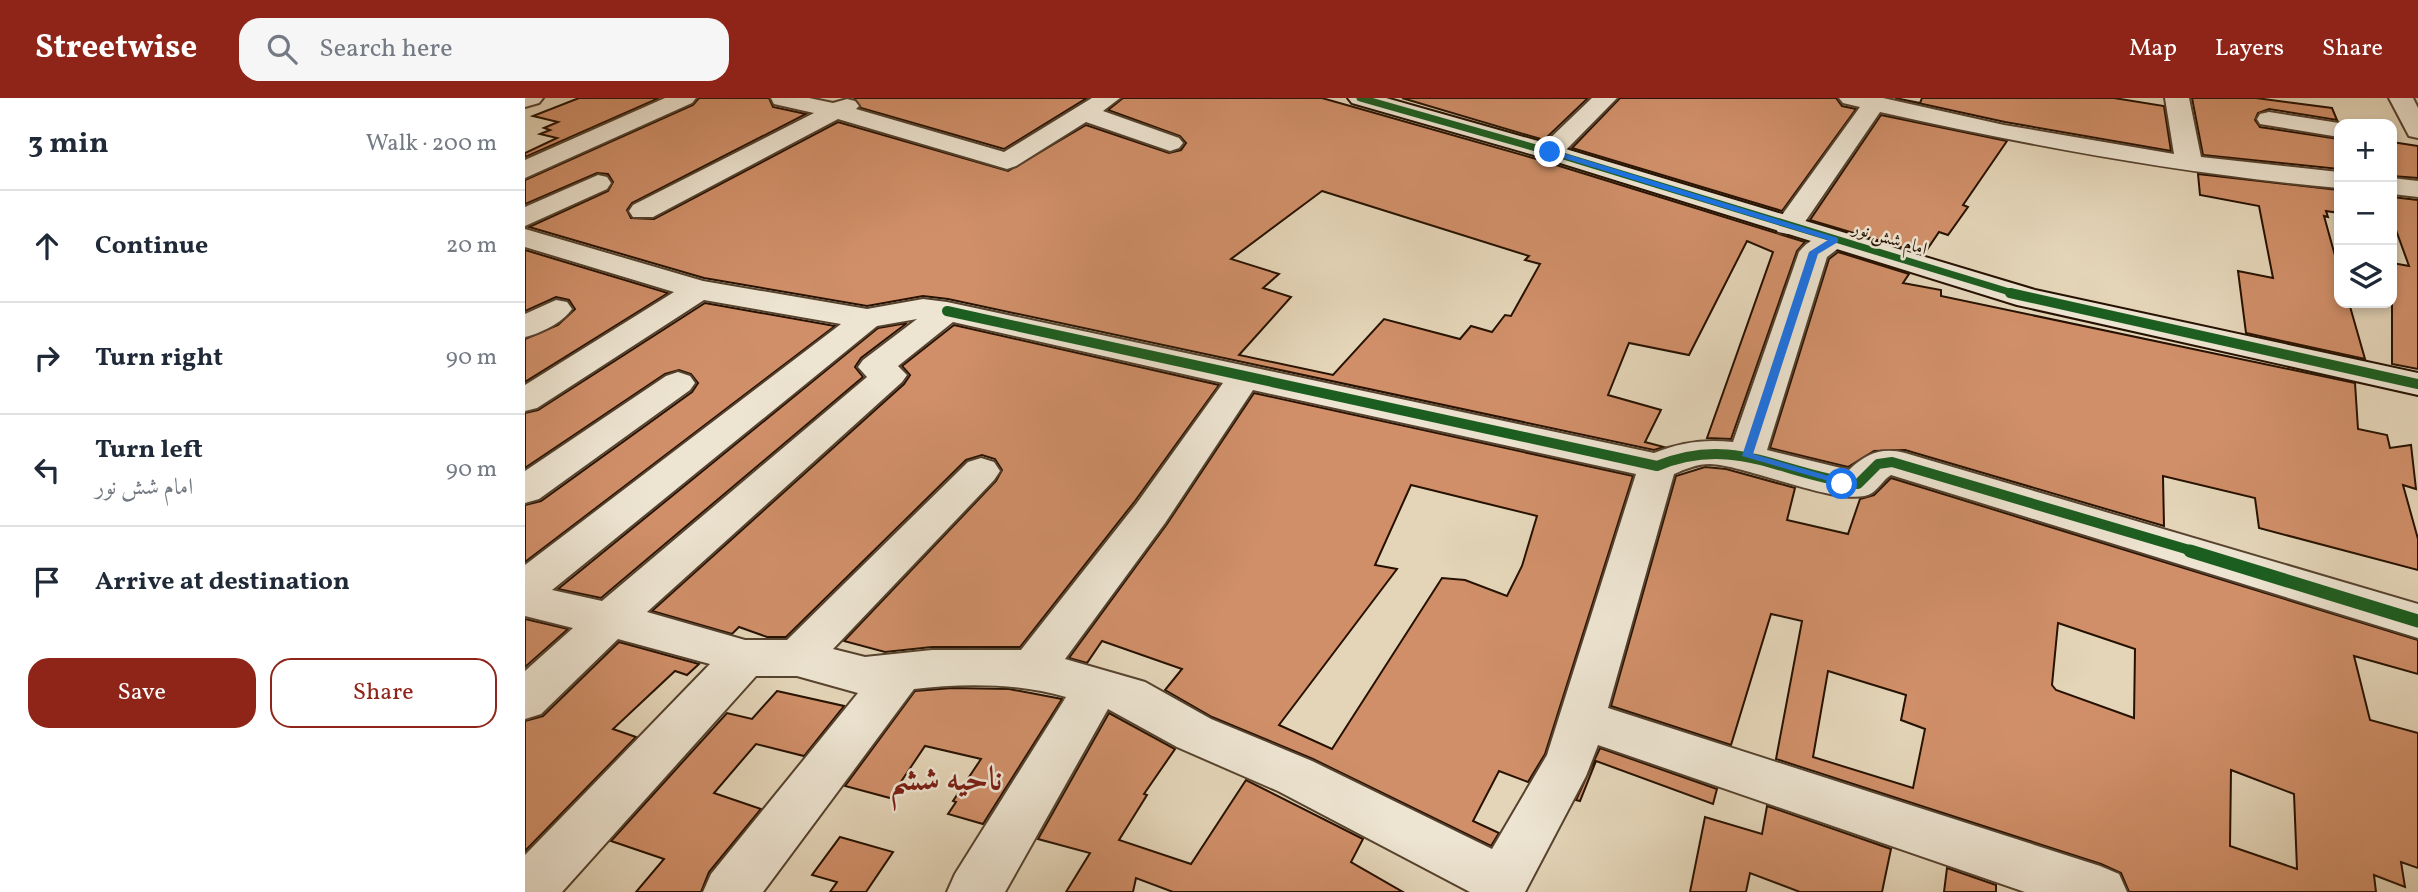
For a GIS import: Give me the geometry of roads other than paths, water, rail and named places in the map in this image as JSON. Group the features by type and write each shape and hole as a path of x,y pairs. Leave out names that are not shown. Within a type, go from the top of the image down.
{"street":[{"path":"525,100 531,98"},
{"path":"525,170 684,98"},
{"path":"643,211 864,98"},
{"path":"782,99 837,111 1007,161 1087,114 1108,98"},
{"name":"امام شش نور","path":"1360,98 1550,152 2028,298 2418,384"},
{"path":"1550,152 1605,98"},
{"path":"2177,98 2189,164"},
{"path":"1788,226 1862,101 2004,132 2189,164 2334,179"},
{"path":"1087,114 1170,143"},
{"path":"2269,119 2334,129"},
{"path":"2397,139 2418,142"},
{"path":"525,218 598,183"},
{"path":"2397,187 2418,189"},
{"path":"525,238 699,290 867,319 923,308 947,311 1244,378 1402,409 1657,466 1677,455 1695,452 1747,456 1842,484 1858,484 1878,464 1892,462 2418,621"},
{"path":"1747,456 1814,252 1835,240"},
{"path":"525,270 564,250"},
{"path":"525,400 699,290"},
{"path":"525,327 556,309"},
{"path":"525,700 609,621 890,375 875,368 947,311"},
{"path":"525,588 867,319"},
{"path":"1033,669 1151,513 1244,378"},
{"path":"525,490 678,383"},
{"path":"525,600 678,636 745,658 797,658 865,676 932,668 1033,669 1095,689 1129,696 1194,733 1295,776 1499,887 1569,761 1657,466"},
{"path":"797,658 981,471"},
{"path":"526,892 745,658"},
{"path":"730,892 900,673"},
{"path":"974,892 996,860 1095,689"},
{"path":"1581,719 2100,892"}],"district":[{"name":"ناحیه ششم","path":"946,778"}]}
